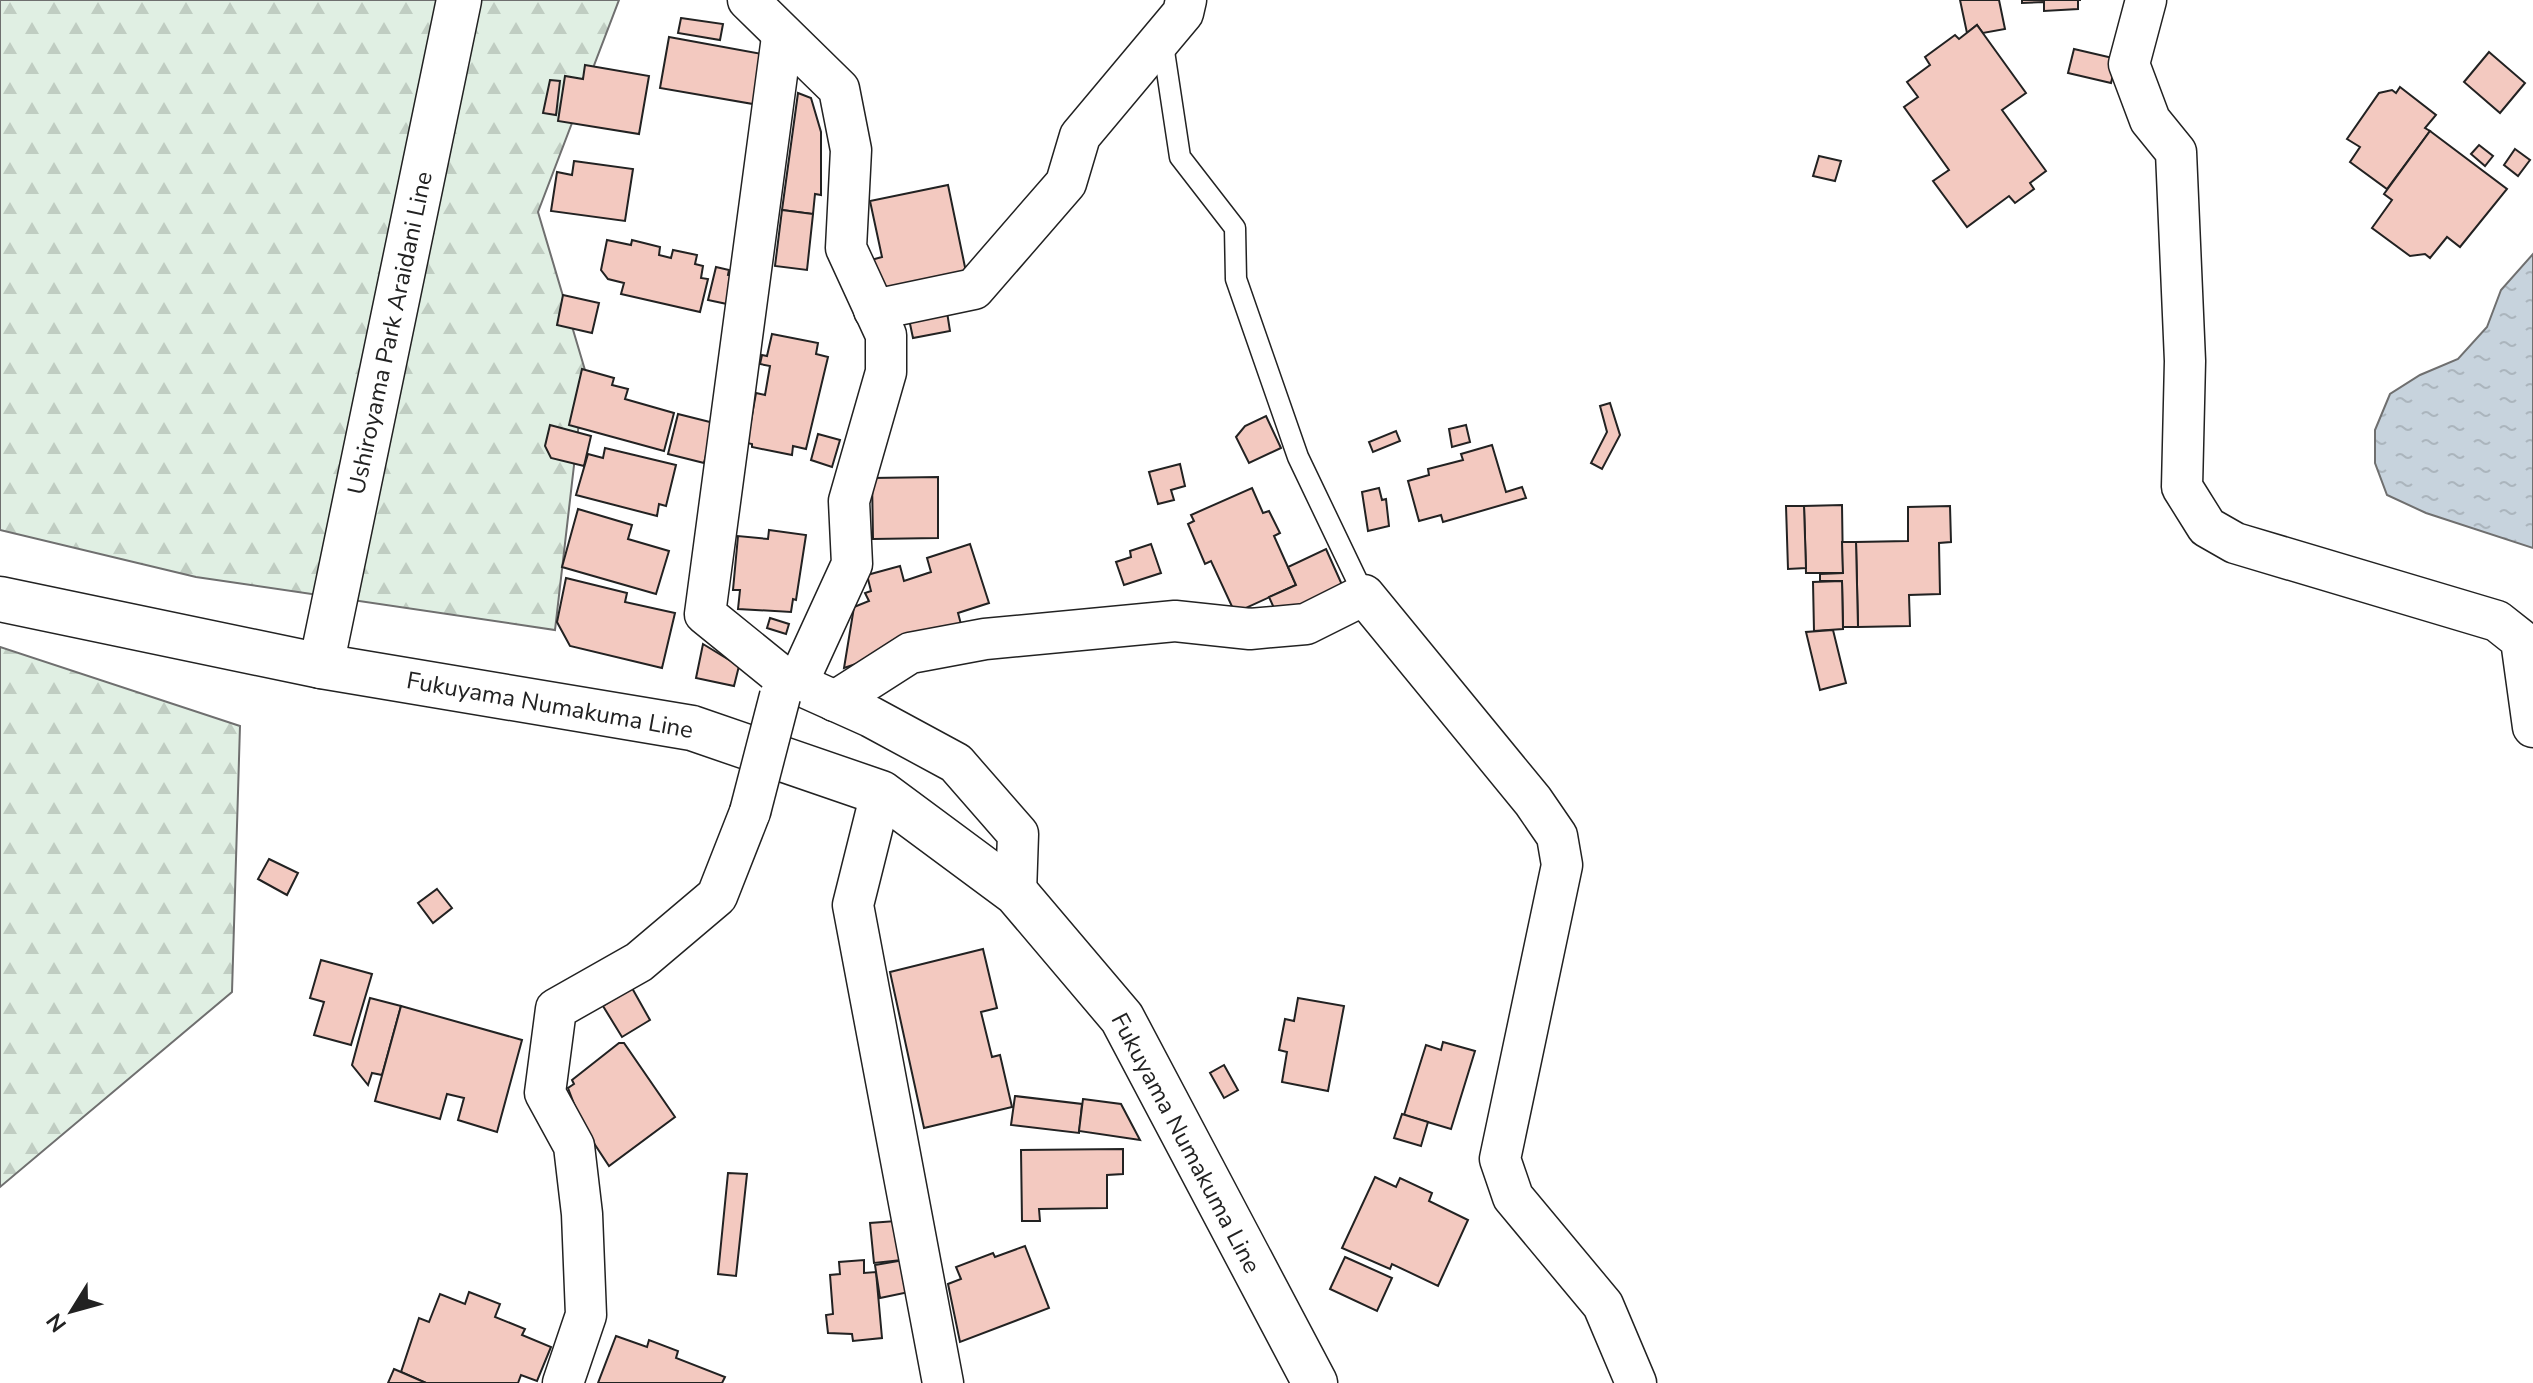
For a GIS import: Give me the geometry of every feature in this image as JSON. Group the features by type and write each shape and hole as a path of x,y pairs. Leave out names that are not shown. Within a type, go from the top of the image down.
{"main road":[{"name":"Ushiroyama Park Araidani Line","path":"321,666 459,0"},
{"name":"Fukuyama Numakuma Line","path":"0,599 321,666 692,728 881,793 1016,893 1122,1018 1315,1383"}],"street":[{"path":"563,1383 586,1315 582,1214 574,1146 545,1093 556,1009 639,962 717,896 750,812 787,686 852,564 849,501 886,372 886,335 846,248 851,150 839,89 782,37 748,0"},
{"path":"874,310 974,289 1066,183 1080,136 1183,13 1186,0"},
{"path":"2146,0 2129,64 2150,120 2176,152 2185,361 2182,487 2207,527 2235,543 2497,621 2521,640 2533,727"},
{"path":"782,37 705,614 787,686 835,701 956,763 1018,834 1016,893"},
{"path":"835,701 910,653 985,639 1175,621 1250,629 1306,624 1364,595 1557,836 1562,865 1500,1159 1513,1197 1603,1305 1636,1383"},
{"path":"881,793 853,905 943,1383"}],"lane":[{"path":"1162,38 1180,157 1235,228 1236,279 1298,457 1364,595"}],"green space":[{"path":"0,0 619,0 538,212 585,370 555,630 196,577 0,530"},
{"path":"0,647 240,726 232,992 0,1187"}],"water":[{"path":"2533,254 2533,548 2426,513 2387,495 2375,463 2375,430 2390,394 2420,375 2458,359 2487,327 2501,290"}],"building":[{"path":"1960,0 1999,0 2005,29 1983,33 1977,25 1967,33"},
{"path":"2022,0 2078,0 2078,9 2044,11 2044,2 2022,3"},
{"path":"681,18 723,24 720,40 678,33"},
{"path":"1977,25 2026,93 2002,110 2046,171 2030,183 2034,189 2015,203 2009,196 1967,227 1933,181 1949,170 1904,107 1918,97 1907,82 1930,65 1925,57 1955,35 1959,39"},
{"path":"669,37 762,54 753,104 660,88"},
{"path":"2074,49 2117,59 2111,83 2068,73"},
{"path":"2489,52 2525,83 2500,113 2464,82"},
{"path":"585,65 649,76 639,134 558,121 565,76 583,79"},
{"path":"550,80 560,81 556,115 543,113"},
{"path":"2400,87 2436,115 2425,128 2430,131 2387,189 2350,162 2360,147 2347,139 2379,93 2392,90 2396,93"},
{"path":"798,93 811,98 821,132 821,195 815,194 813,214 782,210"},
{"path":"2430,131 2507,189 2460,247 2447,237 2430,258 2425,254 2410,256 2372,228 2392,200 2384,194"},
{"path":"2479,145 2493,156 2485,166 2471,154"},
{"path":"2515,149 2530,160 2518,176 2504,165"},
{"path":"1819,156 1841,161 1835,181 1813,176"},
{"path":"574,161 633,169 625,221 551,211 557,172 572,175"},
{"path":"948,185 966,272 877,290 871,260 882,257 870,201"},
{"path":"782,210 813,214 807,270 775,266"},
{"path":"607,240 631,245 632,240 660,247 659,255 671,258 673,250 697,255 695,264 703,266 701,278 708,279 700,312 621,294 624,283 608,279 601,270"},
{"path":"716,267 729,270 728,275 734,276 727,304 708,300"},
{"path":"563,295 599,303 592,333 557,325"},
{"path":"947,312 950,331 913,338 909,319"},
{"path":"772,334 818,343 816,354 828,357 806,449 793,446 792,455 752,447 747,443 756,393 765,395 770,366 760,364 762,355 767,356"},
{"path":"582,369 614,378 612,385 628,389 625,399 674,413 664,451 569,425"},
{"path":"1610,403 1620,435 1602,469 1591,463 1607,432 1600,406"},
{"path":"678,414 714,423 704,463 668,454"},
{"path":"1266,416 1281,448 1249,463 1236,437 1245,426"},
{"path":"550,425 591,436 584,466 551,458 545,446"},
{"path":"1466,425 1470,442 1452,447 1449,429"},
{"path":"1396,431 1400,441 1373,452 1369,442"},
{"path":"818,434 840,440 832,467 811,460"},
{"path":"1492,445 1506,492 1522,487 1526,498 1443,522 1441,515 1419,521 1408,481 1429,475 1428,469 1463,460 1461,454"},
{"path":"605,448 676,465 666,506 659,504 657,516 576,495 588,454 603,458"},
{"path":"1180,464 1185,486 1171,490 1174,500 1158,504 1149,472"},
{"path":"938,477 938,538 873,539 872,478"},
{"path":"1252,488 1263,513 1269,511 1280,533 1274,536 1296,585 1235,613 1211,561 1205,564 1188,524 1194,521 1191,515"},
{"path":"1379,488 1382,500 1386,499 1389,526 1368,531 1362,492"},
{"path":"1842,505 1843,573 1806,573 1804,506"},
{"path":"1786,506 1804,506 1806,568 1788,569"},
{"path":"1950,506 1951,542 1939,543 1940,594 1909,595 1910,626 1858,627 1856,542 1908,541 1908,507"},
{"path":"578,509 632,525 628,539 669,551 656,594 562,567"},
{"path":"769,530 806,535 796,600 793,599 791,612 738,609 740,590 733,590 738,536 768,539"},
{"path":"1842,542 1856,542 1858,627 1843,627 1842,581 1820,581 1820,574 1843,573"},
{"path":"970,544 989,603 958,613 962,628 844,668 854,607 869,601 865,593 871,591 867,575 900,566 904,581 931,572 927,558"},
{"path":"1151,544 1161,573 1124,585 1116,562 1131,557 1130,551"},
{"path":"1326,549 1343,587 1278,617 1269,597 1296,585 1288,567"},
{"path":"566,578 627,593 625,602 675,613 662,668 570,646 557,622"},
{"path":"1842,581 1843,629 1814,631 1813,582"},
{"path":"770,618 789,624 786,634 767,628"},
{"path":"1833,630 1846,683 1820,690 1806,632"},
{"path":"703,644 739,666 734,686 696,678"},
{"path":"269,859 298,873 287,895 258,879"},
{"path":"437,889 452,908 433,923 418,903"},
{"path":"983,949 997,1008 981,1012 992,1057 1000,1055 1012,1107 924,1128 890,972"},
{"path":"321,960 372,974 351,1045 314,1035 324,1002 310,998"},
{"path":"632,988 650,1020 622,1037 603,1006"},
{"path":"370,998 401,1006 382,1075 372,1073 368,1085 352,1065"},
{"path":"1298,998 1344,1006 1328,1091 1282,1082 1287,1052 1279,1050 1285,1019 1294,1021"},
{"path":"401,1006 522,1040 497,1132 458,1120 464,1098 447,1094 440,1119 375,1101"},
{"path":"1443,1042 1475,1051 1451,1129 1404,1115 1426,1045 1441,1050"},
{"path":"619,1043 624,1043 675,1117 609,1166 582,1125 568,1088 574,1084 572,1080"},
{"path":"1224,1065 1238,1090 1224,1098 1210,1073"},
{"path":"1015,1096 1082,1104 1079,1133 1011,1125"},
{"path":"1083,1099 1121,1104 1140,1140 1079,1131"},
{"path":"1402,1114 1428,1122 1421,1146 1394,1138"},
{"path":"1123,1149 1123,1174 1107,1175 1107,1208 1039,1209 1040,1221 1022,1221 1021,1150"},
{"path":"728,1173 747,1174 736,1276 718,1274"},
{"path":"1375,1177 1396,1187 1400,1178 1432,1193 1429,1201 1468,1220 1438,1286 1392,1264 1390,1269 1342,1248"},
{"path":"896,1221 902,1260 874,1263 870,1223"},
{"path":"1025,1246 1049,1308 960,1342 948,1284 961,1279 956,1267 993,1253 995,1257"},
{"path":"1345,1257 1392,1278 1377,1311 1330,1289"},
{"path":"864,1260 864,1273 876,1272 882,1338 853,1341 852,1334 828,1333 826,1315 833,1314 830,1275 840,1274 839,1262"},
{"path":"904,1260 909,1292 880,1298 875,1265"},
{"path":"469,1292 500,1304 495,1317 525,1329 522,1335 551,1347 537,1381 521,1375 518,1383 426,1383 401,1372 419,1318 429,1322 440,1294 465,1304"},
{"path":"616,1336 647,1347 649,1340 678,1351 676,1358 725,1377 722,1383 598,1383"},
{"path":"394,1369 401,1372 426,1383 388,1383"}]}
